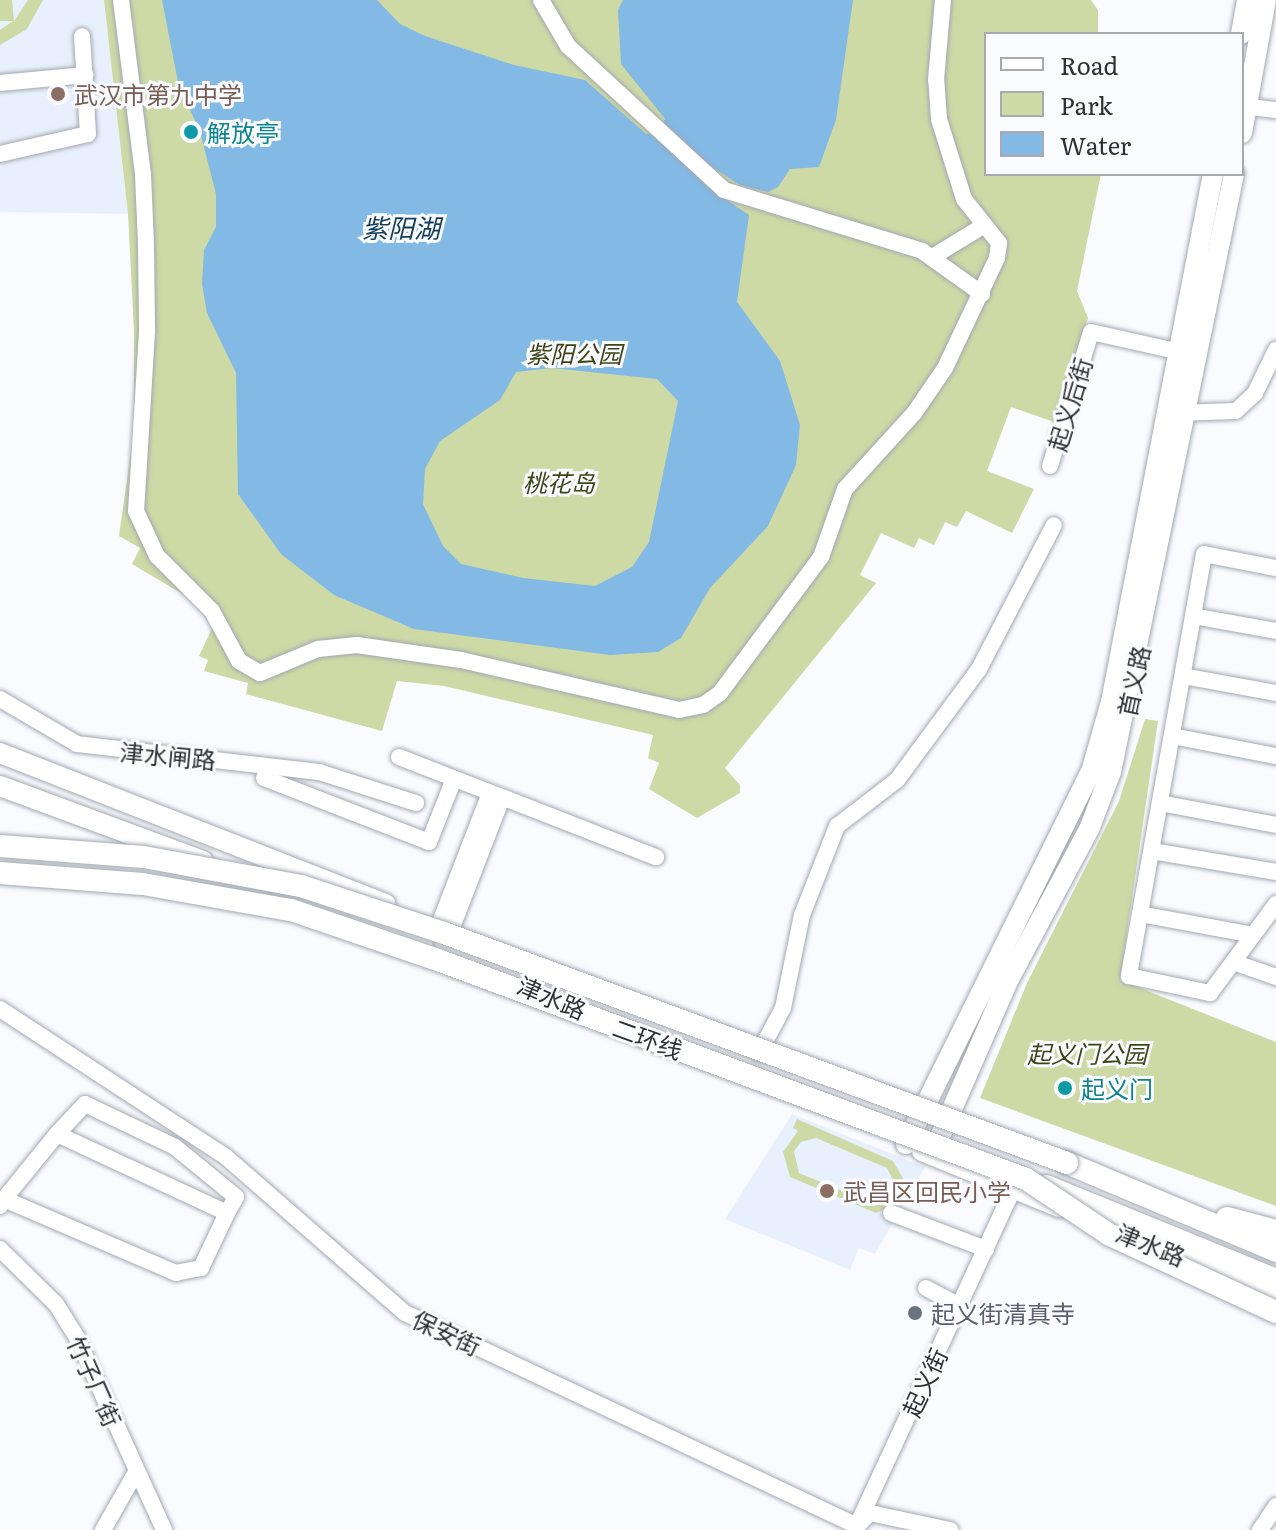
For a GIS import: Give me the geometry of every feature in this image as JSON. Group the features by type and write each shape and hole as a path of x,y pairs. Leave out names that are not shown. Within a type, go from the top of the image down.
{"highway":[{"name":"二环线","path":"0,846 144,857 301,886 444,933 1052,1158 1276,1251"},
{"name":"二环线","path":"0,873 143,884 291,910 1276,1280"},
{"path":"1019,1184 1110,1235 1276,1312"},
{"path":"1142,1197 1276,1231"}],"main road":[{"path":"1241,32 1247,0"},
{"path":"1245,101 1266,0"},
{"name":"首义路","path":"906,1144 1091,772 1111,702 1176,351 1213,176"},
{"name":"首义路","path":"932,1155 1009,979 1102,800 1124,725 1234,176"},
{"name":"津水路","path":"0,753 919,1118 1276,1251"},
{"name":"津水路","path":"0,786 359,919 932,1155 1019,1184 1276,1294"}],"street":[{"path":"121,0 143,175 146,245 147,332 136,511 157,556 212,611 239,661 252,671 266,672 331,645 357,645 461,660 655,707 687,709 709,702 821,557 845,489 922,401 957,348 1000,245 964,199 939,119 936,80 943,0"},
{"path":"541,0 568,46 691,160 734,195 934,256 982,294"},
{"path":"0,154 88,134 82,36"},
{"path":"0,83 86,75"},
{"path":"1245,101 1276,100"},
{"path":"1245,101 1276,110"},
{"path":"934,256 983,226"},
{"name":"起义后街","path":"1050,466 1091,332 1176,351"},
{"path":"1165,412 1224,414 1243,406 1263,380 1276,350"},
{"path":"759,1053 783,1008 802,915 837,826 897,780 979,669 1054,525"},
{"path":"1276,568 1204,554 1129,976 1210,993 1276,904"},
{"path":"1193,616 1276,631"},
{"path":"1183,676 1276,693"},
{"name":"津水闸路","path":"0,699 59,736 88,747 294,768 347,779 416,803"},
{"path":"1172,736 1276,756"},
{"path":"399,757 656,857"},
{"path":"264,778 429,842 454,779"},
{"path":"445,928 496,795"},
{"path":"1160,803 1276,825"},
{"path":"1152,851 1276,872"},
{"path":"1140,914 1253,935"},
{"path":"1233,962 1276,977"},
{"name":"保安街","path":"0,1009 226,1157 405,1313 856,1528"},
{"path":"85,1104 175,1147 236,1197 201,1268 176,1273 2,1203 57,1134 85,1104"},
{"path":"57,1134 227,1213"},
{"name":"起义街","path":"856,1528 1019,1184"},
{"path":"891,1213 986,1249"},
{"name":"竹子厂街","path":"0,1249 66,1318 135,1474 164,1530"},
{"path":"926,1288 960,1306"},
{"path":"103,1530 135,1474"},
{"path":"1260,1530 1276,1506"},
{"path":"856,1528 870,1513 950,1530"}],"shaded area":[{"name":"武汉市第九中学","path":"0,0 104,0 128,214 0,212"},
{"name":"武昌区回民小学","path":"792,1114 925,1167 875,1254 859,1248 850,1270 725,1219"}],"green space":[{"path":"0,0 12,0 14,21 28,0 43,0 27,29 0,45 0,30 13,21 0,21"},
{"name":"紫阳公园","path":"104,0 1091,0 1098,10 1098,32 984,32 984,176 1101,176 1077,291 1088,318 1054,422 1011,407 987,471 1034,489 1012,533 966,511 957,527 945,522 934,545 919,538 914,548 881,533 860,575 876,583 725,768 740,785 740,793 697,818 649,789 659,763 648,758 653,735 444,686 397,681 382,731 246,694 248,683 204,671 208,660 199,656 213,626 196,602 132,564 140,548 119,536 134,430 134,331 128,214"},
{"name":"起义门公园","path":"1145,719 1158,721 1120,980 1276,1042 1276,1206 980,1098 1027,983 1119,801"},
{"path":"797,1119 893,1161 904,1180 897,1202 876,1213 790,1177 783,1152 798,1131 793,1128","holes":["816,1138 887,1168 893,1180 890,1194 872,1203 799,1173 794,1151 801,1142"]}],"water":[{"name":"紫阳湖","path":"162,0 377,0 400,24 425,36 514,65 585,80 646,134 656,134 665,119 621,64 618,10 623,0 853,0 836,120 819,167 790,169 778,187 768,192 740,185 695,156 687,164 712,190 749,215 737,302 780,361 800,425 796,465 768,526 710,588 681,638 658,652 610,655 414,629 334,595 281,554 238,494 236,373 207,313 202,284 204,250 216,227 216,194 200,132 178,82","holes":["552,368 657,379 678,401 649,542 632,567 595,586 523,578 461,564 443,546 423,504 425,469 440,441 500,400 516,372"]}],"place":[{"name":"武汉市第九中学","path":"58,94"},
{"name":"解放亭","path":"191,132"},
{"name":"起义门","path":"1065,1088"},
{"name":"武昌区回民小学","path":"827,1191"},
{"name":"起义街清真寺","path":"915,1313"}],"park label":[{"name":"桃花岛","path":"559,482"}]}
